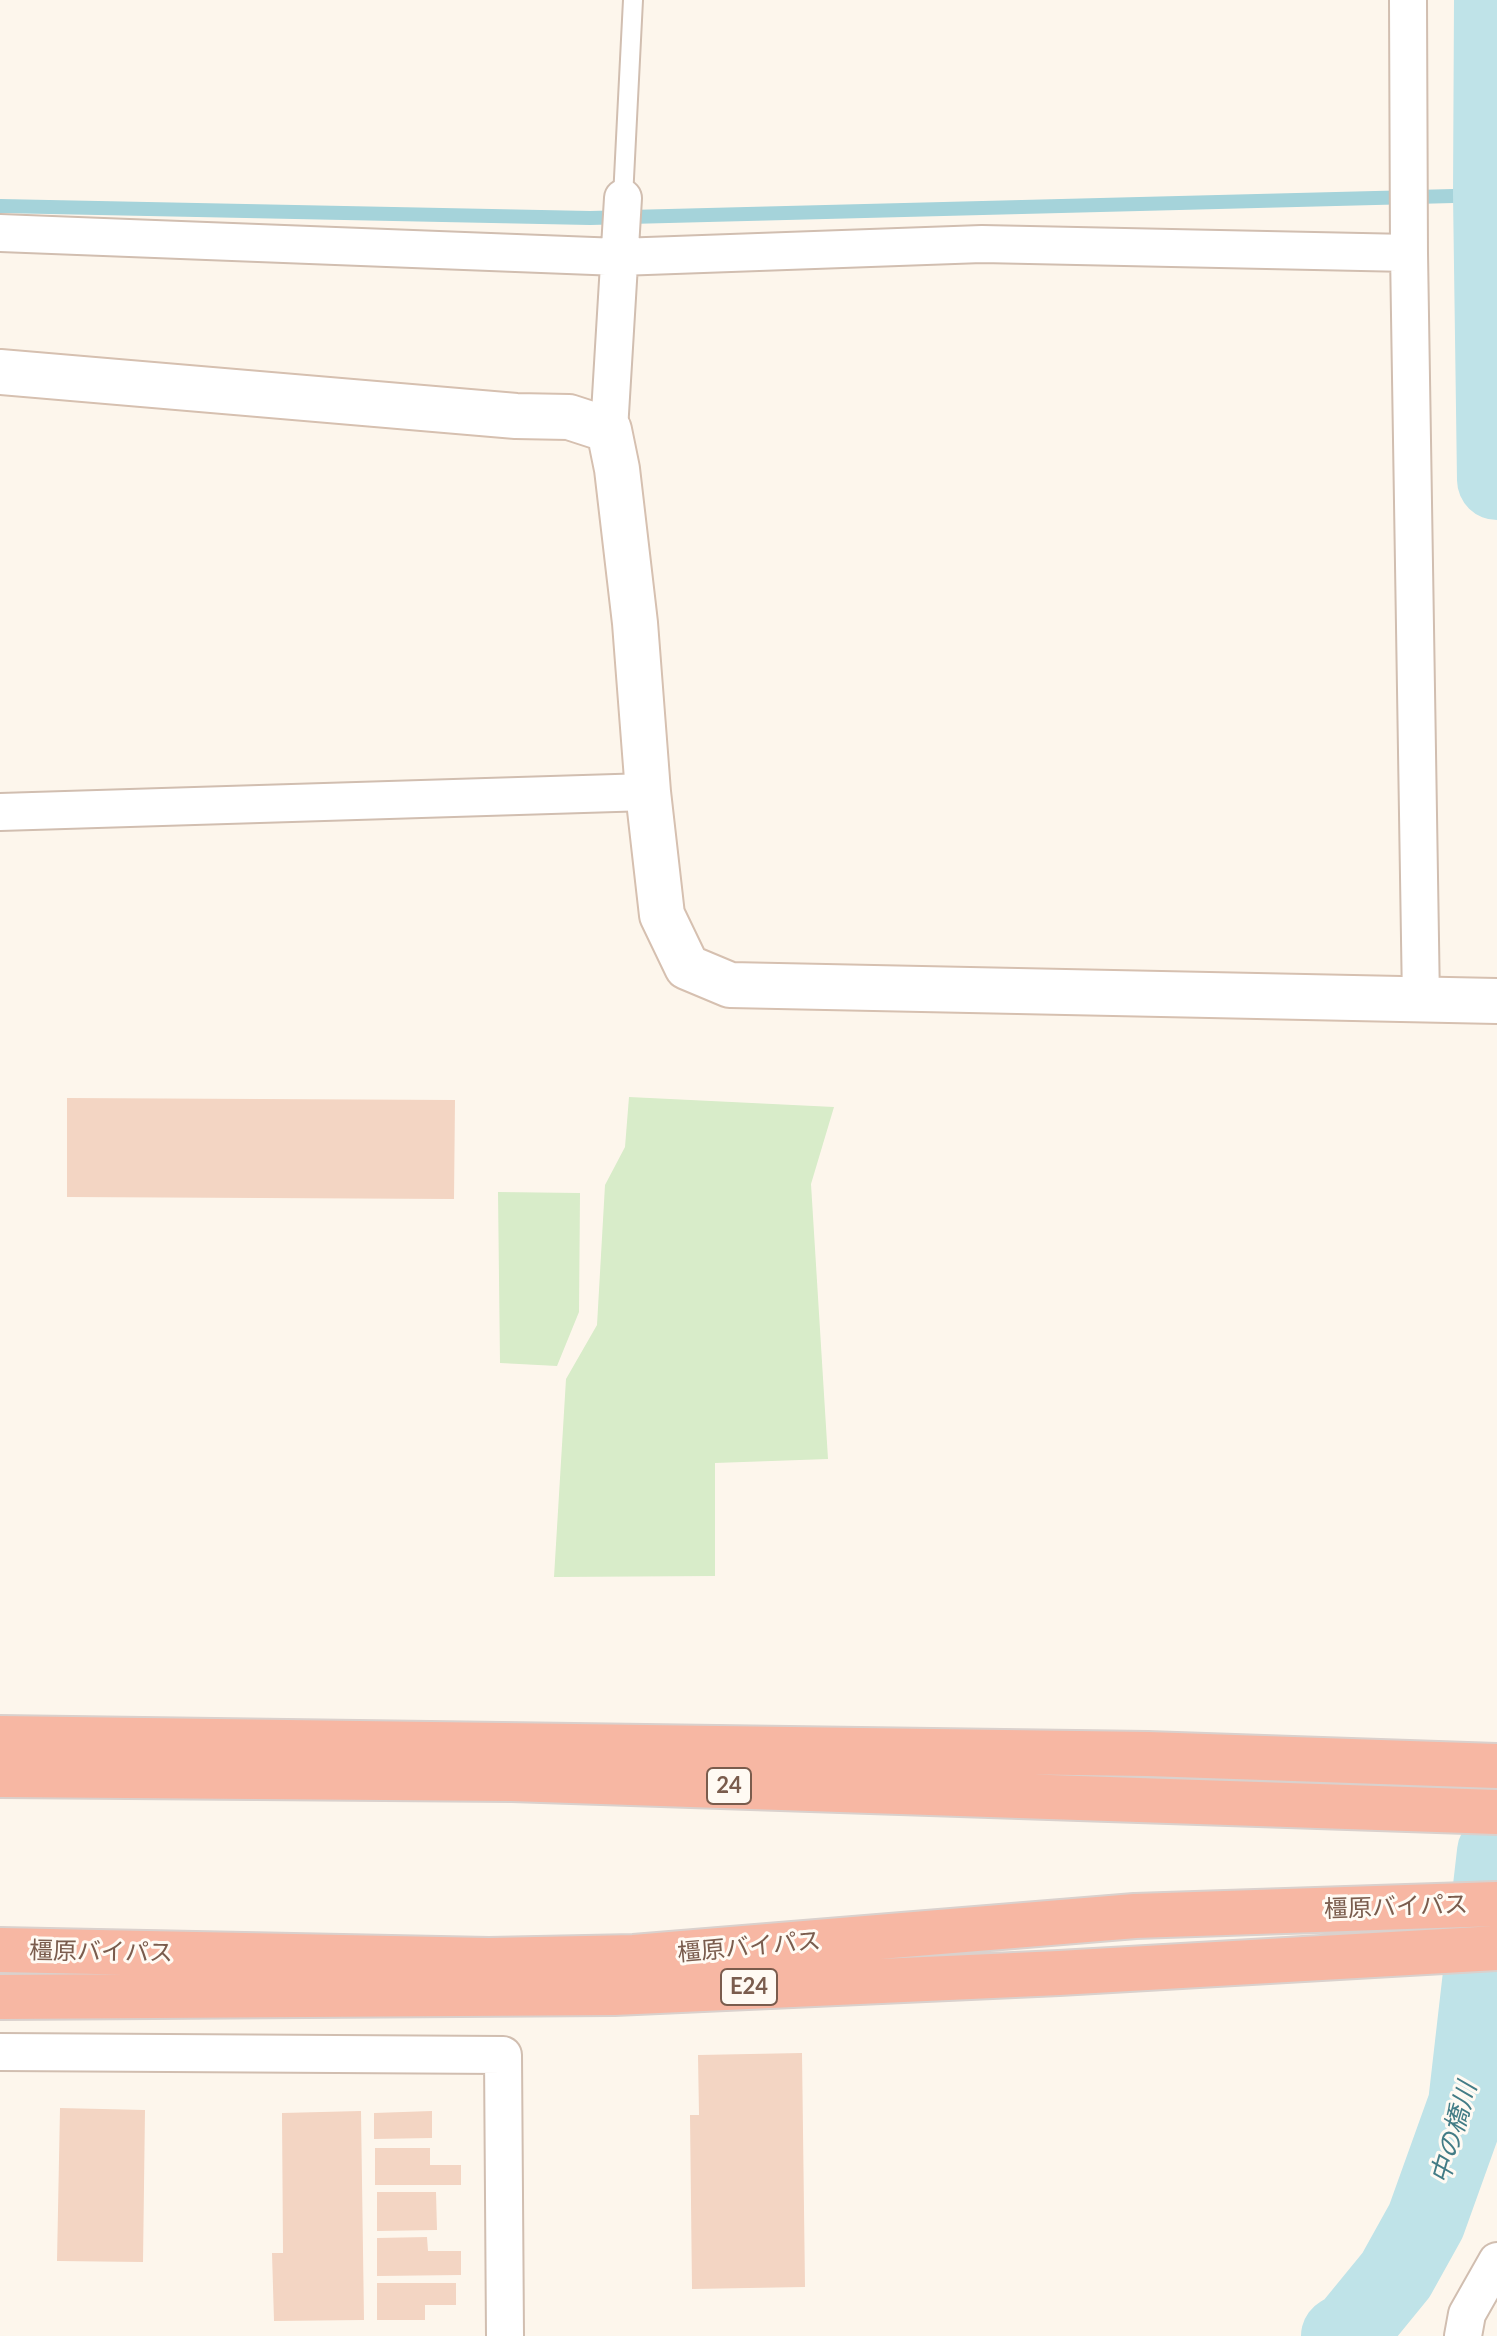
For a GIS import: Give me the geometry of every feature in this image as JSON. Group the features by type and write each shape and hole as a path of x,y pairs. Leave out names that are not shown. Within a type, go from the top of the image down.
{"highway":[{"path":"0,1738 1148,1754 1497,1766"},
{"name":"24","path":"0,1775 512,1779 1477,1811"},
{"name":"橿原バイパス","path":"0,1950 489,1960 634,1957 1135,1916 1478,1905"},
{"name":"E24","path":"0,1997 614,1993 1059,1973 1497,1948"}],"street":[{"path":"1408,0 1421,1001"},
{"path":"623,198 609,430 617,469 635,623 648,792 662,915 687,967 730,985 1486,1001"},
{"path":"0,233 620,248 1409,241"},
{"path":"0,372 516,416 569,417 609,430"},
{"path":"0,812 648,792"},
{"path":"0,2052 503,2055 505,2336"},
{"path":"1437,2336 1465,2325 1497,2261"}],"lane":[{"path":"623,198 633,0"}],"green space":[{"path":"629,1097 834,1107 811,1184 828,1459 715,1463 715,1576 554,1577 566,1379 597,1325 605,1185 625,1147"},
{"path":"498,1192 580,1193 579,1312 557,1366 500,1363"}],"building":[{"path":"67,1098 455,1100 454,1199 67,1197"},
{"path":"802,2053 805,2287 692,2289 690,2115 699,2115 698,2055"},
{"path":"60,2108 145,2110 143,2262 57,2261"},
{"path":"361,2111 364,2320 274,2321 272,2253 283,2253 282,2113"},
{"path":"432,2111 432,2138 374,2139 374,2113"},
{"path":"375,2148 430,2148 430,2165 461,2165 461,2185 375,2185"},
{"path":"377,2192 436,2192 437,2230 377,2231"},
{"path":"427,2237 428,2251 461,2251 461,2275 377,2276 377,2238"},
{"path":"377,2283 456,2283 456,2305 425,2305 425,2320 377,2320"}],"waterway":[{"name":"中の橋川","path":"1494,0 1497,480"},
{"path":"0,206 590,218 1493,195"},
{"name":"中の橋川","path":"1341,2336 1351,2330 1396,2275 1426,2221 1468,2104 1497,1852"}]}
